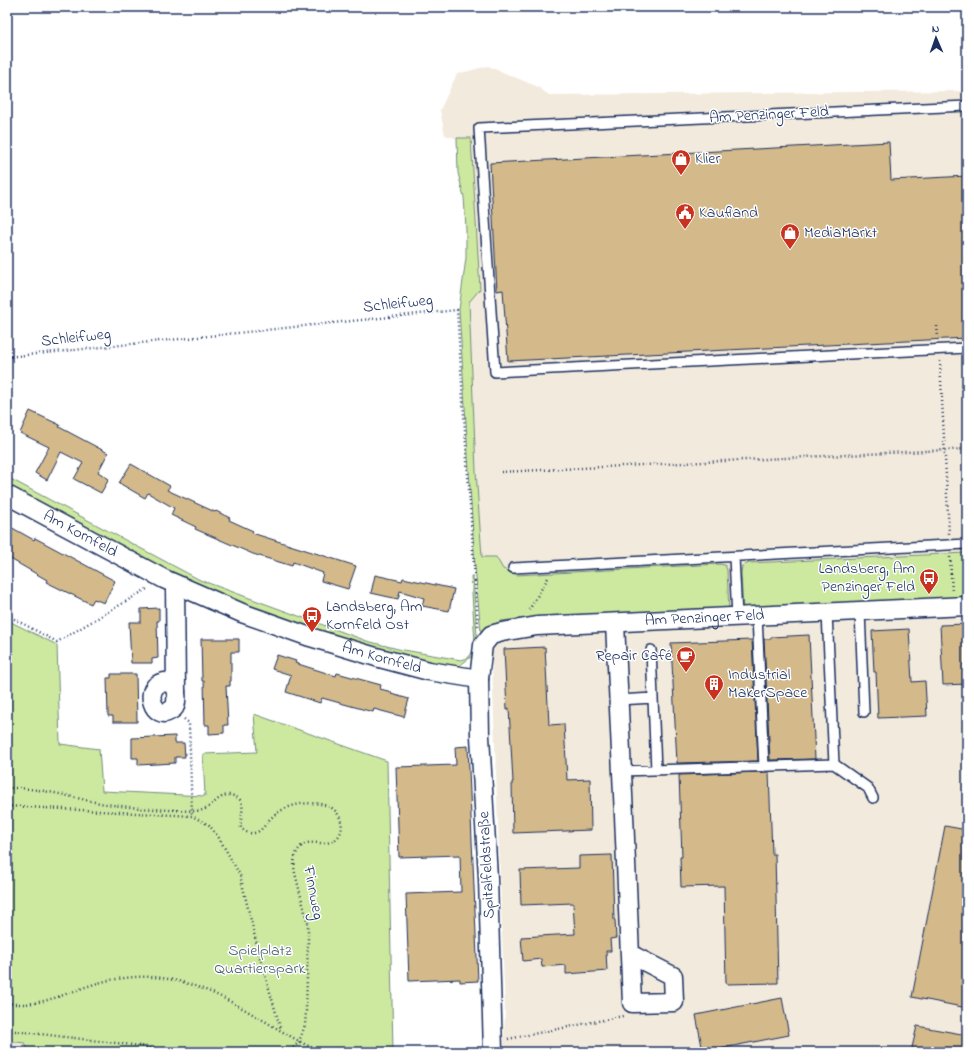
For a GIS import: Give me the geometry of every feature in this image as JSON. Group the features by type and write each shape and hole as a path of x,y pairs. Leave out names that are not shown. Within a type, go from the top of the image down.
{"street":[{"name":"Am Kornfeld","path":"7,495 170,581 242,613 310,637 376,657 429,671 479,679"},
{"path":"170,581 175,700"},
{"name":"Am Penzinger Feld","path":"483,645 491,635 537,626 960,606"},
{"path":"615,623 632,1003 674,1002 674,976 630,954"},
{"path":"479,679 483,645"},
{"name":"Spitalfeldstraße","path":"479,679 480,736 488,878 494,1047"}],"lane":[{"name":"Am Penzinger Feld","path":"939,349 495,372 479,128 967,106"},
{"path":"939,349 967,348"},
{"path":"513,568 967,544"},
{"path":"734,557 737,617"},
{"path":"860,611 864,712"},
{"path":"827,613 834,764"},
{"path":"757,616 764,767"},
{"path":"651,650 656,770"},
{"path":"619,700 653,698"},
{"path":"622,771 834,764 868,788 873,798"}],"path":[{"name":"Schleifweg","path":"7,357 457,310 479,637 483,645"},
{"path":"937,326 949,545 960,606"},
{"path":"501,472 967,449"},
{"path":"521,629 524,619 556,566"},
{"path":"7,615 57,642 170,581"},
{"path":"175,700 189,723 192,816"},
{"name":"Finnweg","path":"7,788 34,790 132,808 193,810 201,810 206,808 227,794 236,796 241,801 244,807 240,823 241,828 252,834 262,829 280,810 291,806 315,804 336,810 342,825 341,832 337,839 324,844 308,843 302,845 294,858 294,866 308,924 308,941 305,1024 299,1042 289,1052"},
{"path":"7,806 192,816 209,825 219,838 240,875 260,958 281,1030"},
{"path":"7,1003 29,1004 49,1000 108,981 133,977 167,979 190,984 211,992 251,1012 299,1042 321,1052"},
{"path":"494,1047 624,1016 632,1003"},
{"path":"7,1030 191,1052"}],"shaded area":[{"path":"488,66 538,87 549,95 967,91 967,1052 503,1052 505,1013 492,664 484,619 459,310 466,257 465,198 458,139 445,135 440,110 457,74"},
{"path":"7,1041 119,1052 7,1052"}],"green space":[{"path":"457,138 471,138 480,289 469,302 476,471 482,557 496,557 503,569 517,575 719,564 725,565 727,570 729,610 517,619 501,621 481,633 475,567 459,310 466,258 466,229 464,197 458,173"},
{"path":"7,477 200,580 367,641 398,649 461,660 468,658 479,644 471,657 459,666 429,662 312,631 167,573 7,488"},
{"path":"967,553 967,598 743,609 741,573 742,566 749,563"},
{"path":"471,576 473,576 477,636 475,643"},
{"name":"Spielplatz Quartierspark","path":"7,620 57,645 60,744 99,749 102,791 205,796 203,754 257,752 254,714 387,761 393,1052 29,1052 25,1043 7,1041"}],"building":[{"path":"889,142 891,180 967,176 967,338 508,361 503,290 497,291 490,163"},
{"path":"30,411 60,425 59,427 108,453 98,472 109,479 101,493 74,479 83,463 61,452 47,480 35,473 49,447 20,433"},
{"path":"131,464 170,486 167,490 230,518 229,520 253,531 252,533 356,566 348,589 321,581 323,573 293,562 292,566 253,554 195,529 196,527 171,515 174,508 148,493 145,498 119,483"},
{"path":"7,525 34,540 35,538 115,581 104,603 94,599 91,604 46,582 47,580 7,557"},
{"path":"375,575 402,581 403,578 454,589 449,611 422,606 424,598 400,591 398,599 371,593"},
{"path":"159,608 159,621 157,621 158,658 152,659 152,663 131,663 129,622 141,622 141,609"},
{"path":"967,624 967,684 943,685 940,625"},
{"path":"909,629 912,682 925,681 927,716 878,718 872,631"},
{"path":"809,635 815,759 770,760 764,639 771,639 771,637"},
{"path":"201,639 239,639 239,652 231,652 231,681 230,686 226,686 228,725 224,725 224,733 209,734 209,725 205,725"},
{"name":"Industrial MakerSpace","path":"752,640 758,761 677,763 671,643"},
{"path":"545,647 549,725 564,724 567,780 590,779 591,830 513,833 513,782 504,649"},
{"path":"277,655 296,661 295,663 336,676 337,673 381,685 380,689 409,699 404,717 374,709 373,712 322,698 320,703 286,692 291,675 272,669"},
{"path":"111,674 136,674 137,722 113,722 113,716 108,716 107,678 111,678"},
{"path":"175,736 175,743 184,743 185,757 175,757 175,763 138,765 138,758 132,758 132,738"},
{"path":"468,746 478,981 460,982 460,979 409,981 406,894 461,892 460,855 399,857 396,767 456,765 455,747"},
{"path":"769,772 772,854 775,854 778,983 726,984 724,886 681,887 680,857 682,857 679,775"},
{"path":"945,826 967,830 967,1008 912,997"},
{"path":"612,855 616,938 610,939 611,951 606,951 607,971 566,974 566,965 542,967 541,959 523,961 521,937 575,934 573,903 521,905 520,870 579,868 579,856"},
{"path":"782,998 789,1035 703,1052 696,1015"},
{"path":"917,1026 967,1035 967,1052 911,1052"}],"place":[{"name":"Klier","path":"681,176"},
{"name":"Kaufland","path":"685,230"},
{"name":"MediaMarkt","path":"790,250"},
{"name":"Landsberg, Am Penzinger Feld","path":"929,595"},
{"name":"Landsberg, Am Kornfeld Ost","path":"312,633"},
{"name":"Repair Café","path":"686,673"},
{"name":"Industrial MakerSpace","path":"714,701"}]}
